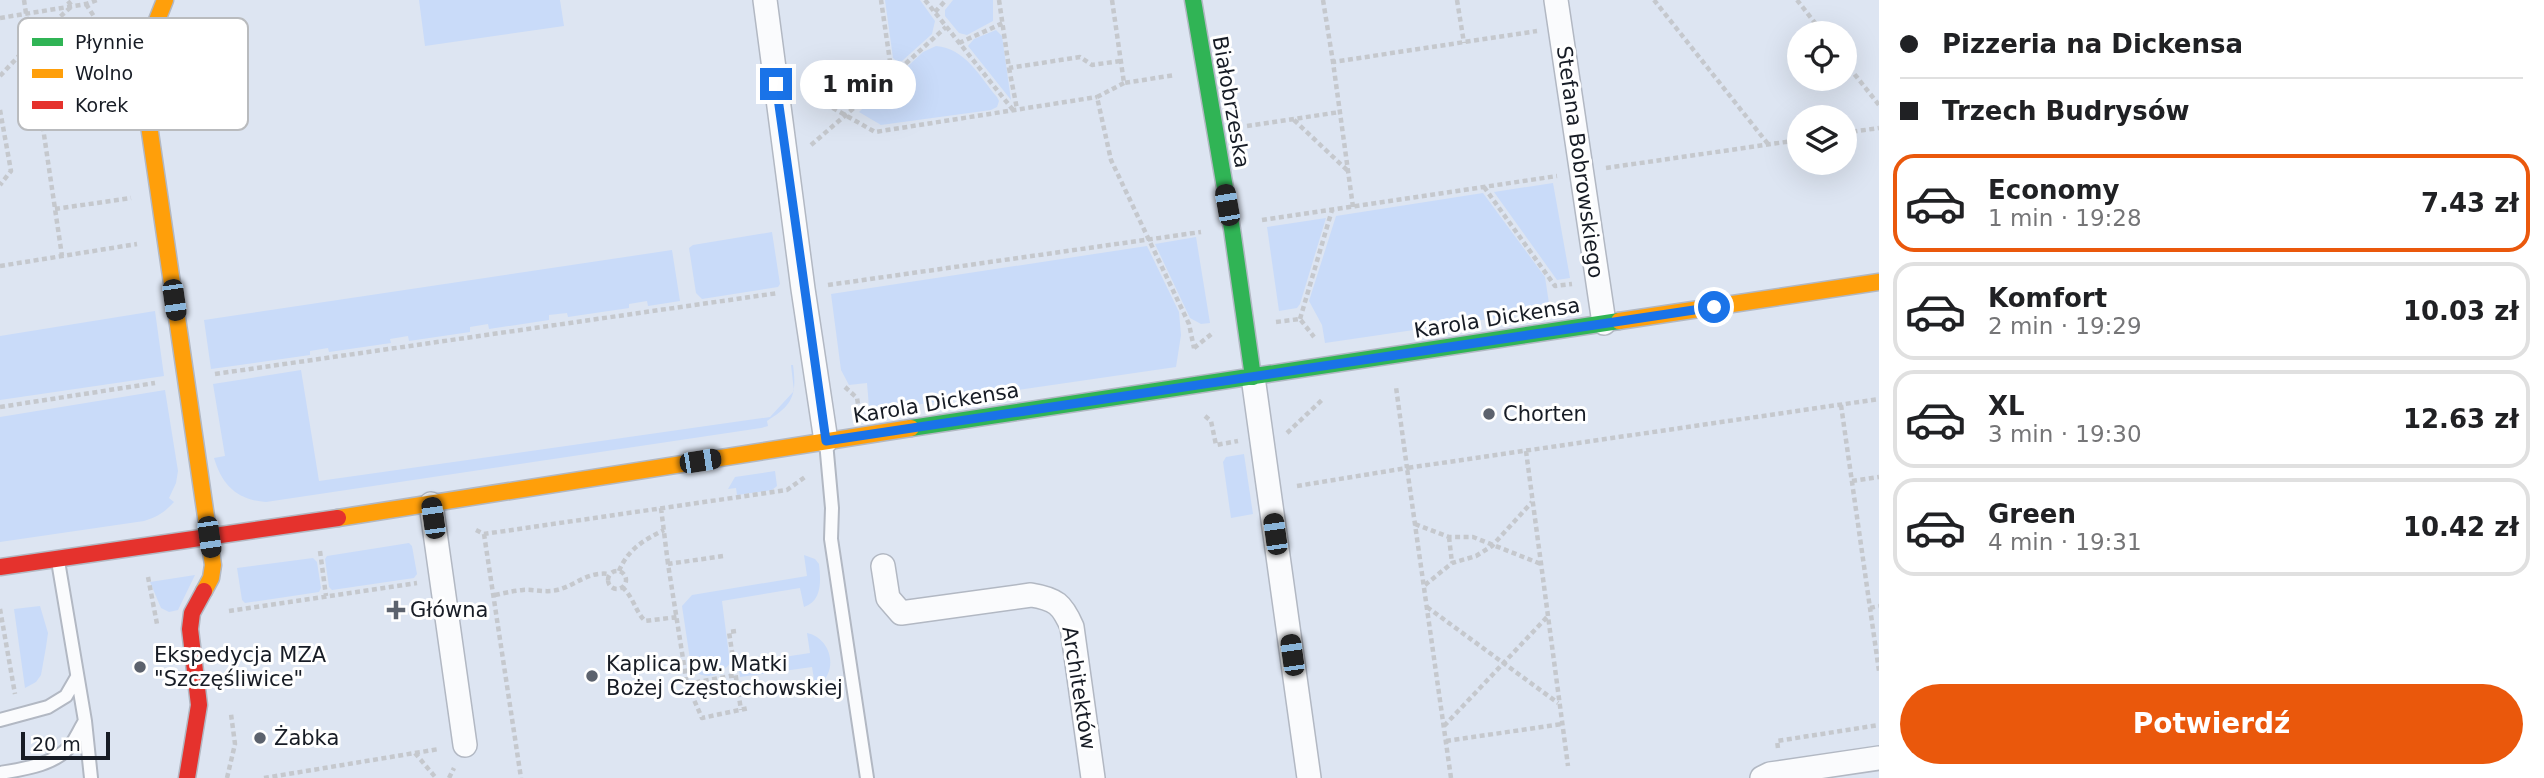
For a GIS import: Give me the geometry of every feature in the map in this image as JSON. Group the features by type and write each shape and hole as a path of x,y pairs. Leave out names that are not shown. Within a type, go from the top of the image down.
{"street":[{"path":"158,18 165,0"},
{"path":"765,0 826,441"},
{"name":"Białobrzeska","path":"1193,0 1232,229 1253,377"},
{"name":"Stefana Bobrowskiego","path":"1556,0 1604,323"},
{"path":"150,130 213,565 211,578 192,613 190,629 199,705 187,778"},
{"name":"Karola Dickensa","path":"0,567 431,504 826,441 1879,282"},
{"path":"1253,377 1309,778"},
{"path":"431,504 465,745"},
{"name":"Architektów","path":"883,566 888,598 901,613 1031,595 1050,598 1064,610 1072,627 1093,778"},
{"path":"1762,778 1770,774 1879,758"}],"lane":[{"path":"826,441 832,508 831,539 867,778"},
{"path":"57,557 85,721 91,778"},
{"path":"0,720 48,707 66,696 77,677"},
{"path":"0,773 54,759 70,746 85,721"},
{"path":"84,778 89,760"}],"path":[{"path":"24,0 27,18"},
{"path":"67,0 72,6"},
{"path":"0,18 86,5 97,0"},
{"path":"881,0 892,75"},
{"path":"925,0 1015,110"},
{"path":"935,12 946,0"},
{"path":"999,0 1015,110"},
{"path":"1112,0 1124,83"},
{"path":"1323,0 1353,207"},
{"path":"1457,0 1464,43"},
{"path":"1654,0 1768,144"},
{"path":"1797,0 1814,21"},
{"path":"86,5 95,18"},
{"path":"59,18 72,6"},
{"path":"1536,21 1539,44"},
{"path":"959,43 1003,23"},
{"path":"807,148 947,27"},
{"path":"1333,62 1560,29"},
{"path":"0,76 18,57"},
{"path":"1009,68 1080,57 1091,65 1120,61"},
{"path":"799,88 875,132 1097,97 1124,83 1175,75 1178,88"},
{"path":"1857,77 1879,105"},
{"path":"1097,97 1111,160 1189,324 1193,356"},
{"path":"0,110 11,171 0,185"},
{"path":"1247,126 1340,112"},
{"path":"1293,119 1348,172"},
{"path":"1857,131 1879,128"},
{"path":"44,130 62,256"},
{"path":"1603,169 1787,142"},
{"path":"1556,163 1560,189"},
{"path":"1262,220 1558,176"},
{"path":"1484,187 1555,286 1575,283"},
{"path":"55,209 132,198"},
{"path":"1300,319 1332,209"},
{"path":"0,407 1201,232 1199,219"},
{"path":"0,266 139,243"},
{"path":"1275,322 1300,319"},
{"path":"1300,319 1314,337 1316,347"},
{"path":"1194,348 1216,331"},
{"path":"1396,387 1451,778"},
{"path":"1283,433 1289,432 1326,397 1324,388"},
{"path":"1297,486 1879,399"},
{"path":"1841,405 1879,671"},
{"path":"1200,407 1202,414 1211,421 1216,445 1239,441"},
{"path":"1526,451 1568,766"},
{"path":"1852,481 1879,477"},
{"path":"1424,585 1452,563 1476,556 1492,546 1532,502"},
{"path":"661,508 687,684 702,718 749,708"},
{"path":"1415,524 1449,537 1473,537 1541,564"},
{"path":"495,595 524,590 559,590 597,572 610,574 620,571 630,551 664,530"},
{"path":"484,534 521,778"},
{"path":"1449,537 1452,563"},
{"path":"320,551 326,596"},
{"path":"668,564 723,556"},
{"path":"610,574 610,585 616,589 622,587 626,578 620,571"},
{"path":"148,576 158,628"},
{"path":"221,612 428,581"},
{"path":"622,587 628,592 639,615 645,621 677,617"},
{"path":"1427,606 1559,704"},
{"path":"1870,608 1879,606"},
{"path":"1444,726 1548,616"},
{"path":"736,631 729,632 741,710"},
{"path":"687,684 736,675"},
{"path":"227,778 235,744 230,703"},
{"path":"1446,741 1562,724"},
{"path":"264,778 465,745"},
{"path":"415,753 436,778"}],"shaded area":[{"path":"419,0 560,0 564,26 425,46"},
{"path":"885,0 920,0 935,21 932,34 898,62 893,58"},
{"path":"953,0 993,0 993,21 967,35 959,33 945,16 945,10"},
{"path":"996,30 1002,36 1011,100 968,46 974,39"},
{"path":"936,46 955,52 971,65 997,97 997,107 881,125 859,112 923,52"},
{"path":"1553,183 1570,278 1557,280 1494,192"},
{"path":"1483,193 1545,277 1550,310 1325,343 1322,325 1309,301 1336,216"},
{"path":"1326,218 1300,304 1297,308 1279,311 1267,227"},
{"path":"772,232 780,284 778,287 702,299 696,293 689,248 693,245"},
{"path":"1196,237 1210,323 1201,324 1190,318 1155,244"},
{"path":"1147,246 1179,312 1181,335 1176,367 887,409 869,407 867,383 849,385 841,370 831,294"},
{"path":"672,250 680,301 648,306 647,301 629,304 629,308 568,317 567,313 549,315 549,320 489,329 488,324 470,327 470,332 409,341 408,336 390,339 391,343 329,352 328,348 310,351 310,355 211,369 204,320"},
{"path":"155,311 164,376 0,400 0,336"},
{"path":"791,365 793,365 794,389"},
{"path":"301,370 319,481 770,417 793,392 783,410 767,421 768,426 761,428 266,502 247,498 232,489 221,476 214,458 225,456 213,384"},
{"path":"165,390 178,471 169,498 174,502 167,509 144,521 0,542 0,417"},
{"path":"1244,454 1253,514 1231,518 1223,462 1226,457"},
{"path":"775,471 777,486 772,490 737,495 736,488 728,489 735,477"},
{"path":"409,543 412,546 417,574 414,578 332,590 329,587 325,559 327,556"},
{"path":"804,555 815,559 819,564 820,583 814,600 804,607 800,588 722,601 730,663 722,672 711,676 695,671 691,666 682,606 692,595 807,576"},
{"path":"313,558 317,562 321,588 319,592 245,603 242,600 237,568"},
{"path":"195,575 178,610 169,612 161,608 150,582"},
{"path":"40,606 48,633 41,675 36,682 25,688 14,609"},
{"path":"807,633 822,641 830,655 829,671 819,685 815,685 812,667 740,677 738,664 810,653"}],"traffic: fast":[{"path":"1193,0 1232,229 1253,377"},
{"path":"911,428 1619,321"}],"traffic: slow":[{"path":"158,18 165,0"},
{"path":"150,130 213,565 211,578 204,591"},
{"path":"1619,321 1879,282"},
{"path":"338,518 911,428"}],"traffic: jam":[{"path":"0,567 338,518"},
{"path":"187,778 199,705 190,629 192,613 204,591"}],"place":[{"name":"Chorten","path":"1489,414"},
{"name":"Główna","path":"396,610"},
{"name":"Ekspedycja MZA \"Szczęśliwice\"","path":"140,667"},
{"name":"Kaplica pw. Matki Bożej Częstochowskiej","path":"592,676"},
{"name":"Żabka","path":"260,738"}],"route":[{"path":"776,84 826,441 1714,307"}]}
